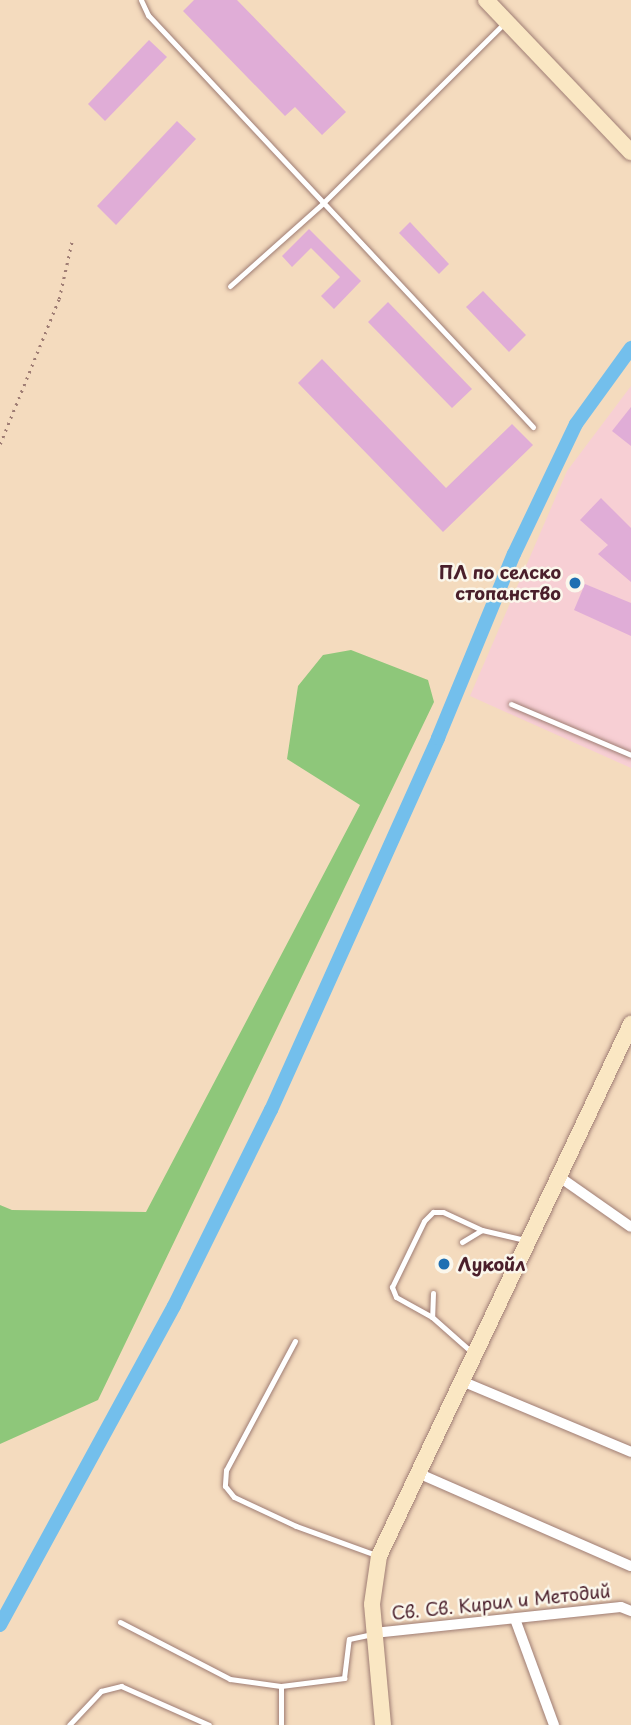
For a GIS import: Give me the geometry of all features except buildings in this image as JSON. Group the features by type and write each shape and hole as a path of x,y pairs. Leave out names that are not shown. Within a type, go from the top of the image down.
{"main road":[{"path":"486,0 631,152"},
{"path":"383,1725 372,1604 379,1556 464,1382 528,1241 561,1178 631,1024"}],"street":[{"path":"561,1178 631,1227"},
{"path":"464,1382 631,1452"},
{"path":"420,1474 631,1566"},
{"path":"626,1609 631,1597"},
{"name":"Св. Св. Кирил и Методий","path":"374,1633 626,1609"},
{"path":"515,1619 554,1725"}],"lane":[{"path":"141,0 148,15 533,427"},
{"path":"230,286 323,202 506,22 500,0"},
{"path":"511,704 631,755"},
{"path":"476,1355 432,1317 396,1297 392,1287 424,1221 433,1212 443,1212 482,1230 528,1241"},
{"path":"462,1242 482,1230"},
{"path":"432,1317 433,1293"},
{"path":"295,1341 226,1470 225,1486 234,1497 296,1526 379,1556"},
{"path":"120,1622 230,1679 281,1686 344,1678 349,1639 374,1633"},
{"path":"69,1725 101,1691 121,1686 209,1725"},
{"path":"281,1686 281,1725"}],"path":[{"path":"0,444 59,299 72,242"}],"shaded area":[{"name":"ПЛ по селско стопанство","path":"631,386 631,768 470,696 567,471"}],"green space":[{"path":"351,650 428,680 434,702 98,1400 0,1444 0,1205 12,1210 146,1212 360,805 287,759 298,686 323,655"}],"waterway":[{"path":"0,1625 174,1306 271,1110 438,738 514,554 576,424 631,348"}],"place":[{"name":"ПЛ по селско стопанство","path":"575,583"},
{"name":"Лукойл","path":"444,1264"}]}
